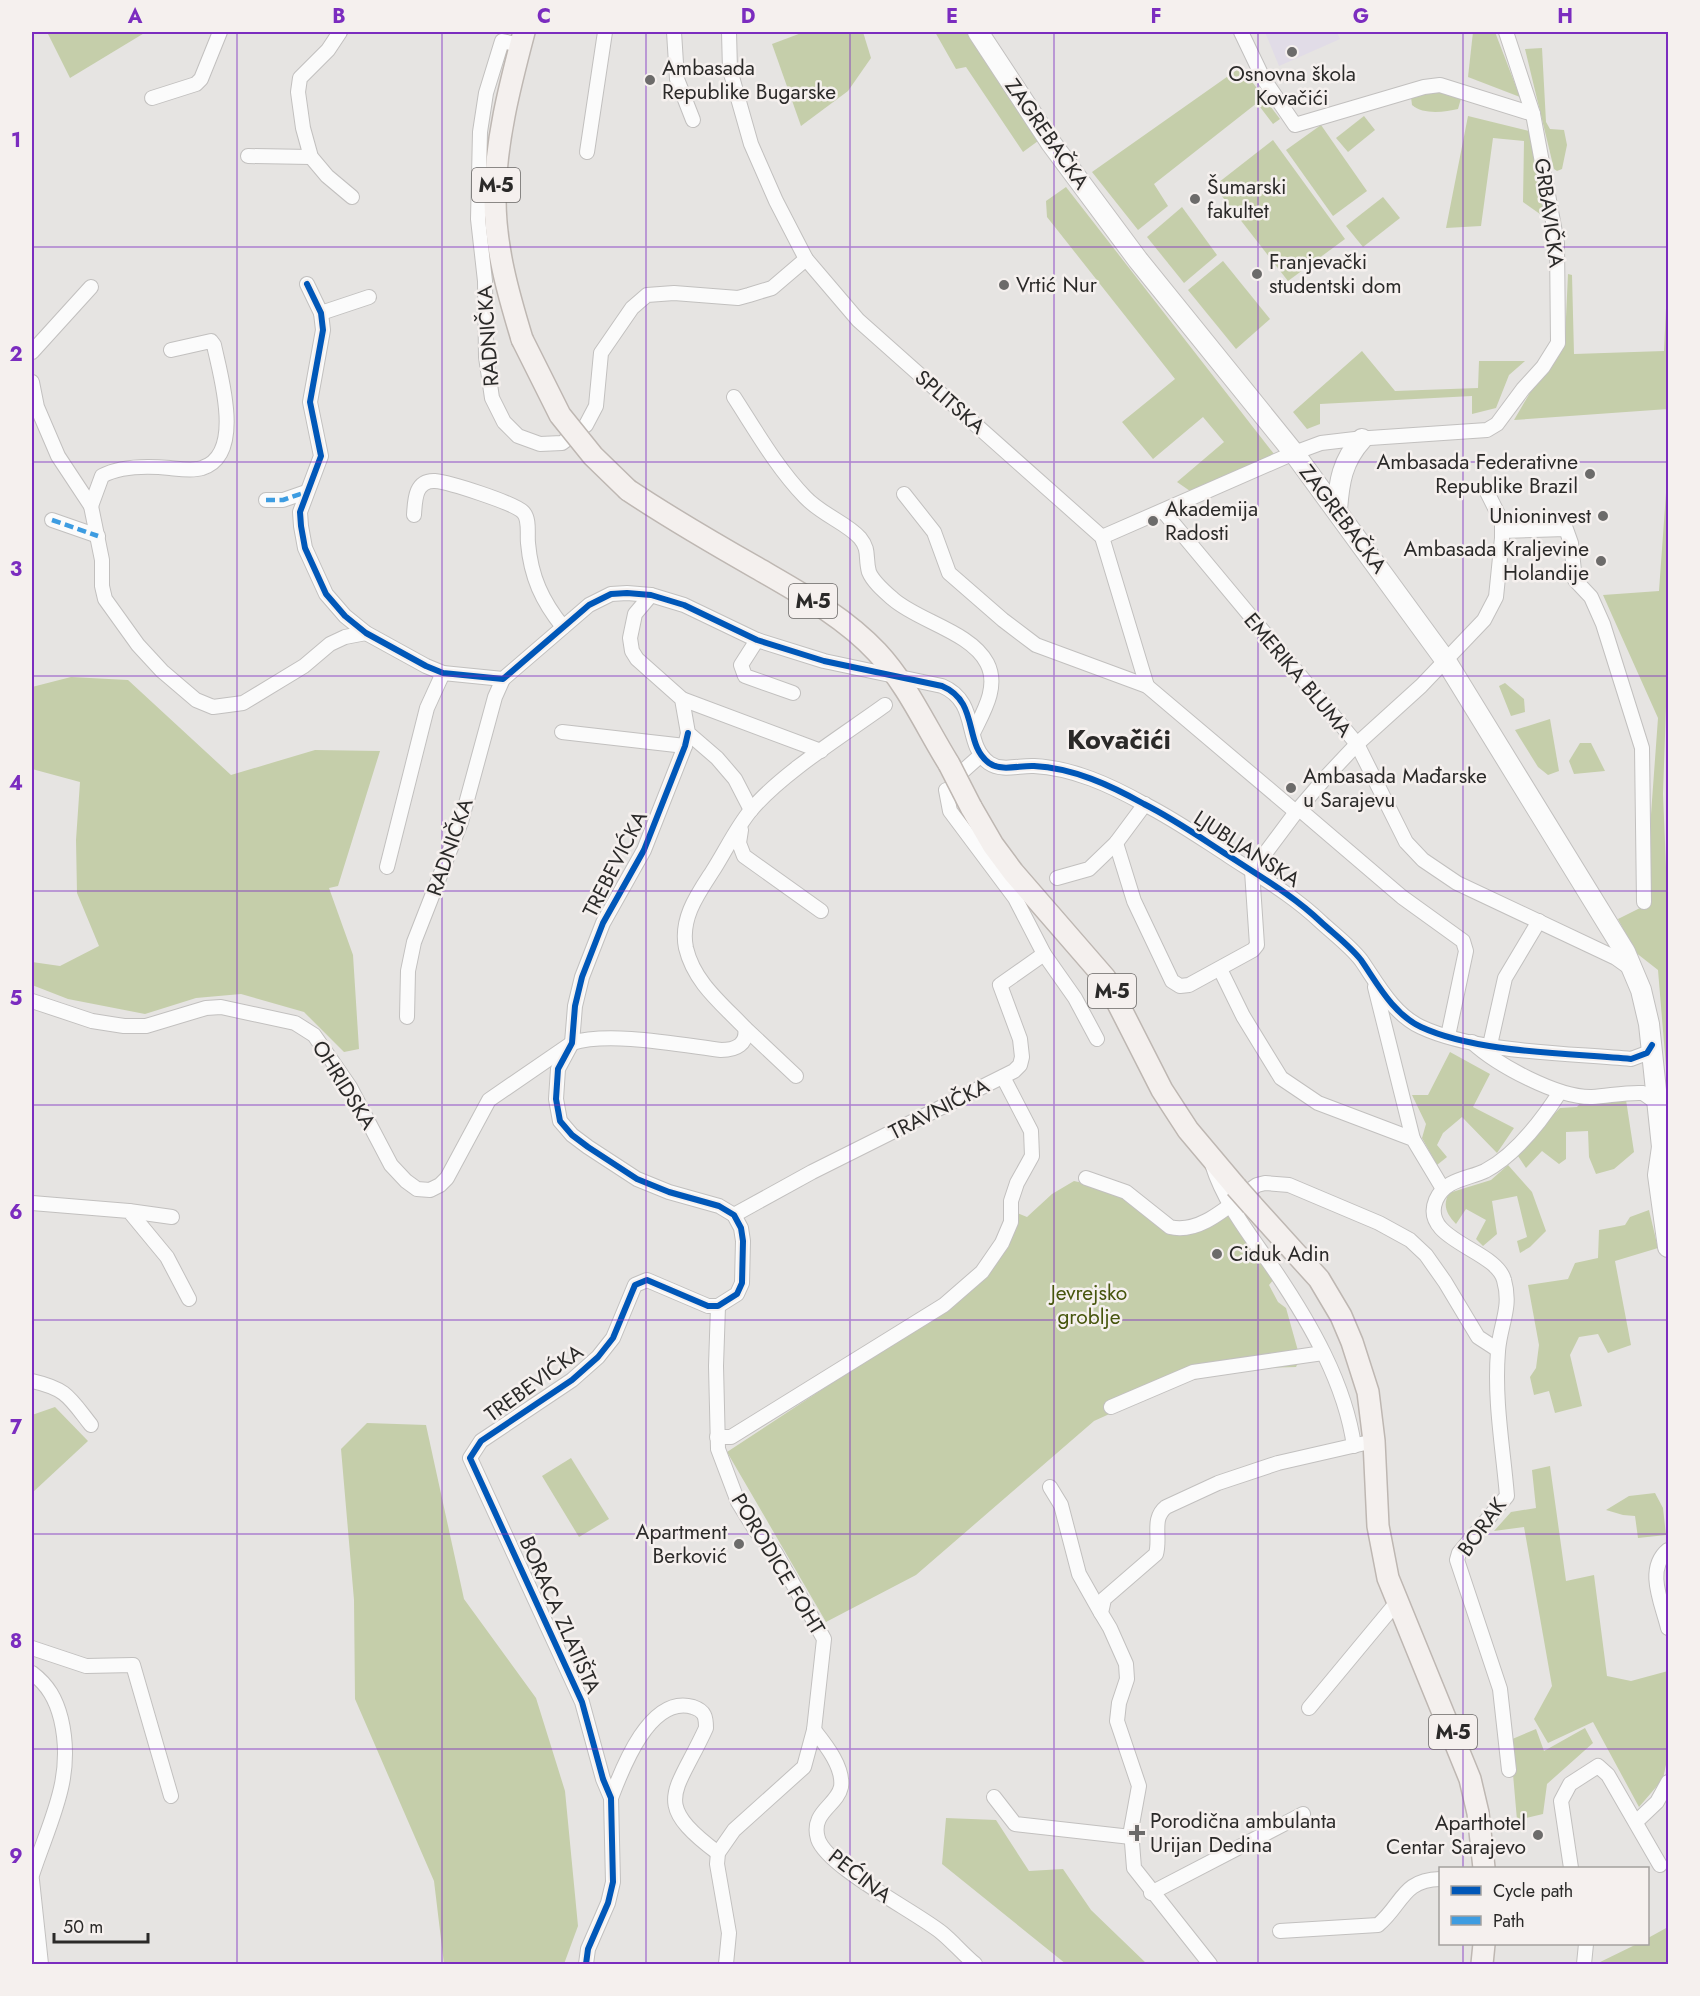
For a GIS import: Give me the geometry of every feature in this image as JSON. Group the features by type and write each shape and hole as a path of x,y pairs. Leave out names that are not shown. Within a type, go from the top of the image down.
{"main road":[{"name":"ZAGREBAČKA","path":"978,32 1051,143 1138,260 1294,453 1446,661 1625,952 1646,1008 1652,1045 1666,1151 1658,1175 1668,1248"},
{"name":"M-5","path":"513,37 495,199 503,272 522,339 560,415 592,456 628,490 679,524 832,613 878,653 956,767 971,807 993,845 1013,872 1105,978 1162,1090 1188,1130 1209,1156 1232,1196 1252,1204 1319,1279 1341,1316 1361,1366 1364,1443 1388,1578 1436,1690 1470,1779 1478,1813 1484,1867"},
{"path":"1337,510 1339,482 1345,460 1362,439"},
{"path":"1482,1965 1484,1945"}],"street":[{"path":"152,98 188,89 196,84 201,79 220,32"},
{"path":"340,32 328,50 300,78 298,92 303,128 311,157 327,176 352,197"},
{"path":"587,152 605,32"},
{"path":"674,32 677,80 693,120"},
{"path":"729,32 730,70 752,144 776,201 806,259"},
{"path":"1241,32 1263,78 1295,125 1424,87 1440,85 1533,114"},
{"name":"GRBAVIČKA","path":"1294,453 1322,443 1487,430 1497,424 1543,367 1558,343 1557,243 1533,114 1506,32"},
{"name":"RADNIČKA","path":"513,37 486,93 480,132 478,219 486,291 486,357 492,398 504,422 518,436 540,444 562,443 586,424 596,406 601,353 613,332 632,308 647,296 674,294 738,298 749,296 772,288 806,259"},
{"path":"248,156 311,157"},
{"name":"SPLITSKA","path":"806,259 858,320 1102,537"},
{"path":"307,284 321,313 323,330 310,402 321,456 300,512 305,548 326,594 345,616 366,633 443,673 503,679 589,605 611,594 651,595 684,605 756,640 824,662 952,690 961,699 981,755 956,767"},
{"path":"32,352 92,286"},
{"path":"321,313 369,297"},
{"path":"91,506 98,483 102,476 110,472 136,468 203,468 212,462 224,444 227,413 214,345 211,341 204,341 171,350"},
{"path":"32,382 38,407 58,456 91,506 98,536 105,599 138,645 162,671 196,700 213,707 231,706 255,698 304,666 330,644 345,637 366,633"},
{"path":"734,397 776,462 805,496 824,514 852,530 866,545 869,552 868,567 874,580 896,601 962,640 978,651 987,661 992,687 989,702 974,731"},
{"path":"1147,686 1102,537 1294,453"},
{"path":"414,515 418,489 424,483 434,481 488,496 523,511 527,519 531,569 538,590 563,627"},
{"path":"1116,843 1134,902 1172,981 1180,986 1189,985 1220,969 1257,945 1252,871 1297,810 1357,744 1475,631 1496,597 1502,522 1486,490"},
{"path":"266,500 283,500 306,492"},
{"path":"904,494 934,532 948,573 1003,620 1036,645 1147,686 1402,897 1463,941 1466,951 1448,1036"},
{"name":"EMERIKA BLUMA","path":"1162,511 1357,744 1406,842 1418,856 1457,883 1619,959 1634,971"},
{"path":"52,520 98,536"},
{"path":"1502,531 1566,529 1575,580 1591,597 1603,624 1642,748 1644,902"},
{"path":"651,595 635,614 630,638 632,651 637,659 682,699 821,751"},
{"path":"756,640 741,665 745,676 793,693"},
{"path":"387,867 427,708 443,673"},
{"name":"RADNIČKA","path":"406,1017 408,971 414,942 460,822 495,697 503,679"},
{"path":"682,699 687,739"},
{"path":"796,1076 705,987 693,968 686,945 686,922 695,898 751,810 821,751 885,705"},
{"path":"562,732 687,739 717,758 735,779 751,810"},
{"name":"TREBEVIĆKA","path":"687,739 644,850 603,923 582,976 575,1006 572,1043 558,1069 557,1111 565,1127 588,1147 637,1179 669,1192 719,1206 734,1215"},
{"name":"LJUBLJANSKA","path":"981,755 998,767 1031,765 1064,770 1097,781 1144,804 1252,871 1320,920 1360,958 1386,997 1419,1026 1448,1036 1491,1045 1631,1059 1647,1053 1652,1045"},
{"path":"946,790 950,811 1015,897 1044,954 1075,998 1097,1039"},
{"path":"1057,878 1089,868 1116,843 1144,804"},
{"path":"744,822 739,838 741,853 821,910"},
{"path":"1491,1045 1505,978 1539,921"},
{"name":"TRAVNIČKA","path":"734,1215 812,1172 1003,1077 1020,1065 1022,1057 1020,1039 1000,985 1044,954"},
{"path":"1220,969 1244,1016 1281,1078 1318,1103 1413,1138"},
{"path":"1373,980 1413,1138 1443,1188"},
{"name":"OHRIDSKA","path":"32,1001 92,1021 124,1026 146,1026 206,1008 221,1007 296,1023 314,1035 326,1052 350,1088 391,1165 411,1185 430,1190 447,1178 489,1100 572,1043"},
{"path":"572,1043 609,1038 730,1050 741,1044 745,1028"},
{"name":"LJUBLJANSKA","path":"1470,1041 1491,1058 1560,1092 1591,1097 1643,1093 1658,1103"},
{"path":"717,1437 731,1437 944,1305 982,1272 1002,1243 1011,1222 1011,1201 1017,1183 1031,1163 1032,1156 1031,1131 1003,1077"},
{"path":"1086,1178 1126,1192 1170,1227 1179,1229 1198,1225 1232,1196 1257,1185 1278,1183 1288,1185 1396,1232 1426,1255 1478,1337 1498,1350 1507,1311 1503,1277 1497,1266 1453,1240 1437,1221 1436,1201 1443,1188 1500,1162 1548,1111 1560,1092"},
{"path":"1101,1613 1104,1599 1156,1554 1157,1523 1160,1511 1166,1507 1218,1483 1278,1462 1364,1443 1323,1353 1232,1196"},
{"path":"32,1203 172,1217"},
{"path":"129,1211 167,1257 189,1299"},
{"path":"718,1306 737,1294 742,1282 743,1241 741,1228 734,1215"},
{"name":"TREBEVIĆKA","path":"470,1458 481,1441 572,1380 598,1357 613,1338 635,1285 640,1281 647,1280 708,1306 718,1306"},
{"name":"PORODICE FOHT","path":"718,1306 718,1449 738,1502 756,1531 775,1552 824,1639 814,1730 804,1767 734,1830 718,1853"},
{"name":"BORAK","path":"1498,1350 1500,1434 1508,1496 1459,1553 1457,1560 1500,1689 1509,1770"},
{"path":"1111,1407 1193,1372 1323,1353"},
{"path":"32,1381 56,1387 66,1394 91,1425"},
{"name":"BORACA ZLATIŠTA","path":"470,1458 582,1702 603,1779 611,1798 613,1882 608,1903 588,1949 586,1965"},
{"path":"1050,1487 1061,1505 1079,1574 1110,1628 1126,1664 1127,1679 1119,1702 1117,1722 1139,1786 1131,1837 1134,1868 1151,1893 1180,1924 1210,1965"},
{"path":"1668,1550 1658,1561 1656,1576 1668,1628"},
{"path":"1309,1708 1397,1602"},
{"path":"32,1648 86,1666 134,1665 171,1796"},
{"path":"32,1673 46,1684 57,1705 66,1740 64,1780 56,1810 32,1875"},
{"name":"BORACA ZLATIŠTA","path":"611,1798 629,1754 653,1720 680,1706 691,1706 702,1711 706,1718 706,1728 676,1790 674,1804 687,1828 718,1853"},
{"name":"PEĆINA","path":"814,1730 833,1758 841,1776 841,1788 821,1812 818,1840 825,1850 870,1886 941,1932 975,1965"},
{"path":"1571,1867 1561,1801 1570,1784 1588,1770 1598,1766 1608,1775 1660,1865"},
{"path":"1636,1821 1657,1802 1668,1782"},
{"path":"994,1797 1015,1824 1131,1837"},
{"path":"1151,1893 1303,1814"},
{"path":"718,1853 717,1864 729,1933 726,1965"},
{"path":"1280,1931 1378,1925 1411,1886 1421,1881 1439,1879"},
{"path":"32,1880 41,1965"},
{"path":"1584,1965 1586,1945"}],"shaded area":[{"name":"Osnovna škola Kovačići","path":"1265,32 1337,32 1340,39 1279,66"}],"green space":[{"path":"47,32 146,32 70,78"},
{"path":"804,32 863,32 871,58 848,91 801,126 772,44"},
{"path":"935,32 967,32 1038,141 1023,152 966,67 956,69"},
{"path":"1473,32 1495,32 1520,97 1468,77"},
{"path":"1542,48 1546,122 1550,129 1564,130 1567,145 1562,169 1557,171 1554,169 1525,49"},
{"path":"1241,67 1280,119 1273,124 1257,103 1154,184 1168,206 1138,230 1092,172"},
{"path":"1430,90 1462,95 1458,109 1441,112 1428,111 1412,105 1411,97"},
{"path":"1364,116 1375,130 1348,152 1336,138"},
{"path":"1468,116 1529,131 1547,219 1523,202 1524,141 1493,138 1481,226 1446,228"},
{"path":"1321,125 1367,191 1333,216 1286,150"},
{"path":"1273,140 1345,239 1288,281 1214,186"},
{"path":"1066,187 1274,454 1190,491 1177,482 1224,442 1203,417 1153,459 1122,422 1175,379 1047,217 1046,201"},
{"path":"1383,197 1400,218 1363,247 1346,226"},
{"path":"1182,207 1217,255 1184,283 1147,237"},
{"path":"1223,261 1270,319 1236,349 1188,290"},
{"path":"1668,265 1668,409 1514,420 1531,391 1561,352 1565,339 1568,274 1572,275 1574,354 1664,351"},
{"path":"1362,351 1395,391 1478,388 1479,361 1525,361 1509,375 1496,408 1472,414 1472,396 1320,404 1320,424 1307,429 1293,412"},
{"path":"1668,409 1668,648 1663,794 1668,916 1668,1091 1658,970 1635,952 1618,919 1648,904 1649,842 1658,718 1603,595 1659,591 1666,493"},
{"path":"71,677 128,680 231,775 315,750 380,751 338,886 329,888 353,955 359,1049 344,1052 304,1012 241,994 196,998 145,1014 68,999 32,985 32,962 60,966 99,946 77,893 76,840 80,782 32,769 32,687"},
{"path":"1505,683 1524,699 1525,712 1511,716 1499,686"},
{"path":"1550,719 1559,771 1548,775 1538,767 1515,730"},
{"path":"1580,743 1591,743 1605,771 1574,774 1569,761"},
{"path":"1450,1052 1490,1074 1473,1107 1514,1128 1497,1153 1462,1117 1443,1133 1437,1145 1447,1157 1437,1165 1422,1138 1426,1124 1412,1095 1428,1095"},
{"path":"1626,1100 1634,1152 1614,1169 1596,1174 1589,1157 1588,1131 1566,1132 1566,1159 1559,1164 1542,1151 1526,1168 1516,1153 1560,1108 1577,1107 1582,1101"},
{"path":"1508,1165 1532,1192 1546,1231 1530,1247 1520,1253 1517,1241 1527,1237 1517,1196 1492,1201 1497,1234 1483,1246 1476,1239 1486,1220 1466,1209 1456,1224 1446,1206 1449,1193 1491,1180"},
{"name":"Jevrejsko groblje","path":"1074,1181 1123,1192 1170,1232 1231,1216 1274,1279 1269,1285 1278,1302 1286,1308 1300,1358 1296,1367 1235,1369 1171,1386 1094,1421 916,1575 826,1622 727,1452 961,1298 1015,1212 1027,1217 1052,1194"},
{"path":"1649,1210 1658,1248 1615,1261 1631,1345 1608,1353 1598,1334 1579,1337 1570,1355 1582,1406 1555,1413 1549,1391 1534,1395 1530,1377 1536,1368 1539,1345 1528,1285 1568,1279 1575,1263 1598,1258 1599,1230 1625,1225 1630,1217"},
{"path":"55,1407 88,1441 32,1493 32,1415"},
{"path":"367,1423 426,1425 464,1599 536,1698 565,1791 578,1926 564,1964 444,1964 434,1881 355,1699 354,1600 341,1449"},
{"path":"571,1458 609,1519 579,1537 542,1476"},
{"path":"1550,1466 1566,1581 1594,1575 1607,1676 1631,1681 1668,1671 1668,1755 1663,1779 1639,1807 1593,1722 1548,1743 1534,1719 1552,1686 1524,1527 1494,1531 1511,1512 1536,1508 1532,1470"},
{"path":"1655,1493 1663,1508 1666,1535 1638,1538 1635,1516 1606,1510 1629,1496"},
{"path":"1585,1728 1593,1743 1547,1784 1543,1814 1517,1820 1510,1740 1536,1729 1544,1751"},
{"path":"946,1818 996,1820 1029,1871 1063,1869 1091,1910 1147,1964 1066,1964 942,1864"},
{"path":"1668,1927 1668,1964 1596,1964 1635,1945 1649,1945 1649,1937"}],"marked path":[{"path":"266,500 283,500 306,492"},
{"path":"52,520 98,536"}],"cycle path":[{"path":"307,284 321,313 323,330 310,402 321,456 300,512 301,526 305,548 326,594 345,616 366,633 443,673 503,679 589,605 611,594 651,595 684,605 757,640 824,661 942,686 954,693 962,702 976,745 981,755 989,763 1005,768 1049,767 1077,774 1118,790 1177,822 1277,887 1311,913 1357,955 1394,1006 1421,1027 1469,1042 1552,1053 1631,1059 1647,1053 1652,1045"},
{"path":"586,1964 588,1949 608,1903 613,1882 611,1798 603,1779 582,1702 470,1458 481,1441 572,1380 598,1357 613,1338 635,1285 647,1280 708,1306 718,1306 737,1294 742,1283 743,1241 741,1228 734,1215 719,1206 669,1192 637,1179 572,1135 560,1121 556,1099 558,1069 572,1043 575,1006 582,977 603,923 644,850 688,733"}],"place":[{"name":"Osnovna škola Kovačići","path":"1292,52"},
{"name":"Ambasada Republike Bugarske","path":"650,80"},
{"name":"Šumarski fakultet","path":"1195,199"},
{"name":"Franjevački studentski dom","path":"1257,274"},
{"name":"Vrtić Nur","path":"1004,285"},
{"name":"Ambasada Federativne Republike Brazil","path":"1590,474"},
{"name":"Unioninvest","path":"1603,516"},
{"name":"Akademija Radosti","path":"1153,521"},
{"name":"Ambasada Kraljevine Holandije","path":"1601,561"},
{"name":"Ambasada Mađarske u Sarajevu","path":"1291,788"},
{"name":"Ciduk Adin","path":"1217,1254"},
{"name":"Apartment Berković","path":"739,1544"},
{"name":"Porodična ambulanta Urijan Dedina","path":"1137,1833"},
{"name":"Aparthotel Centar Sarajevo","path":"1538,1835"}],"district":[{"name":"Kovačići","path":"1119,740"}]}
